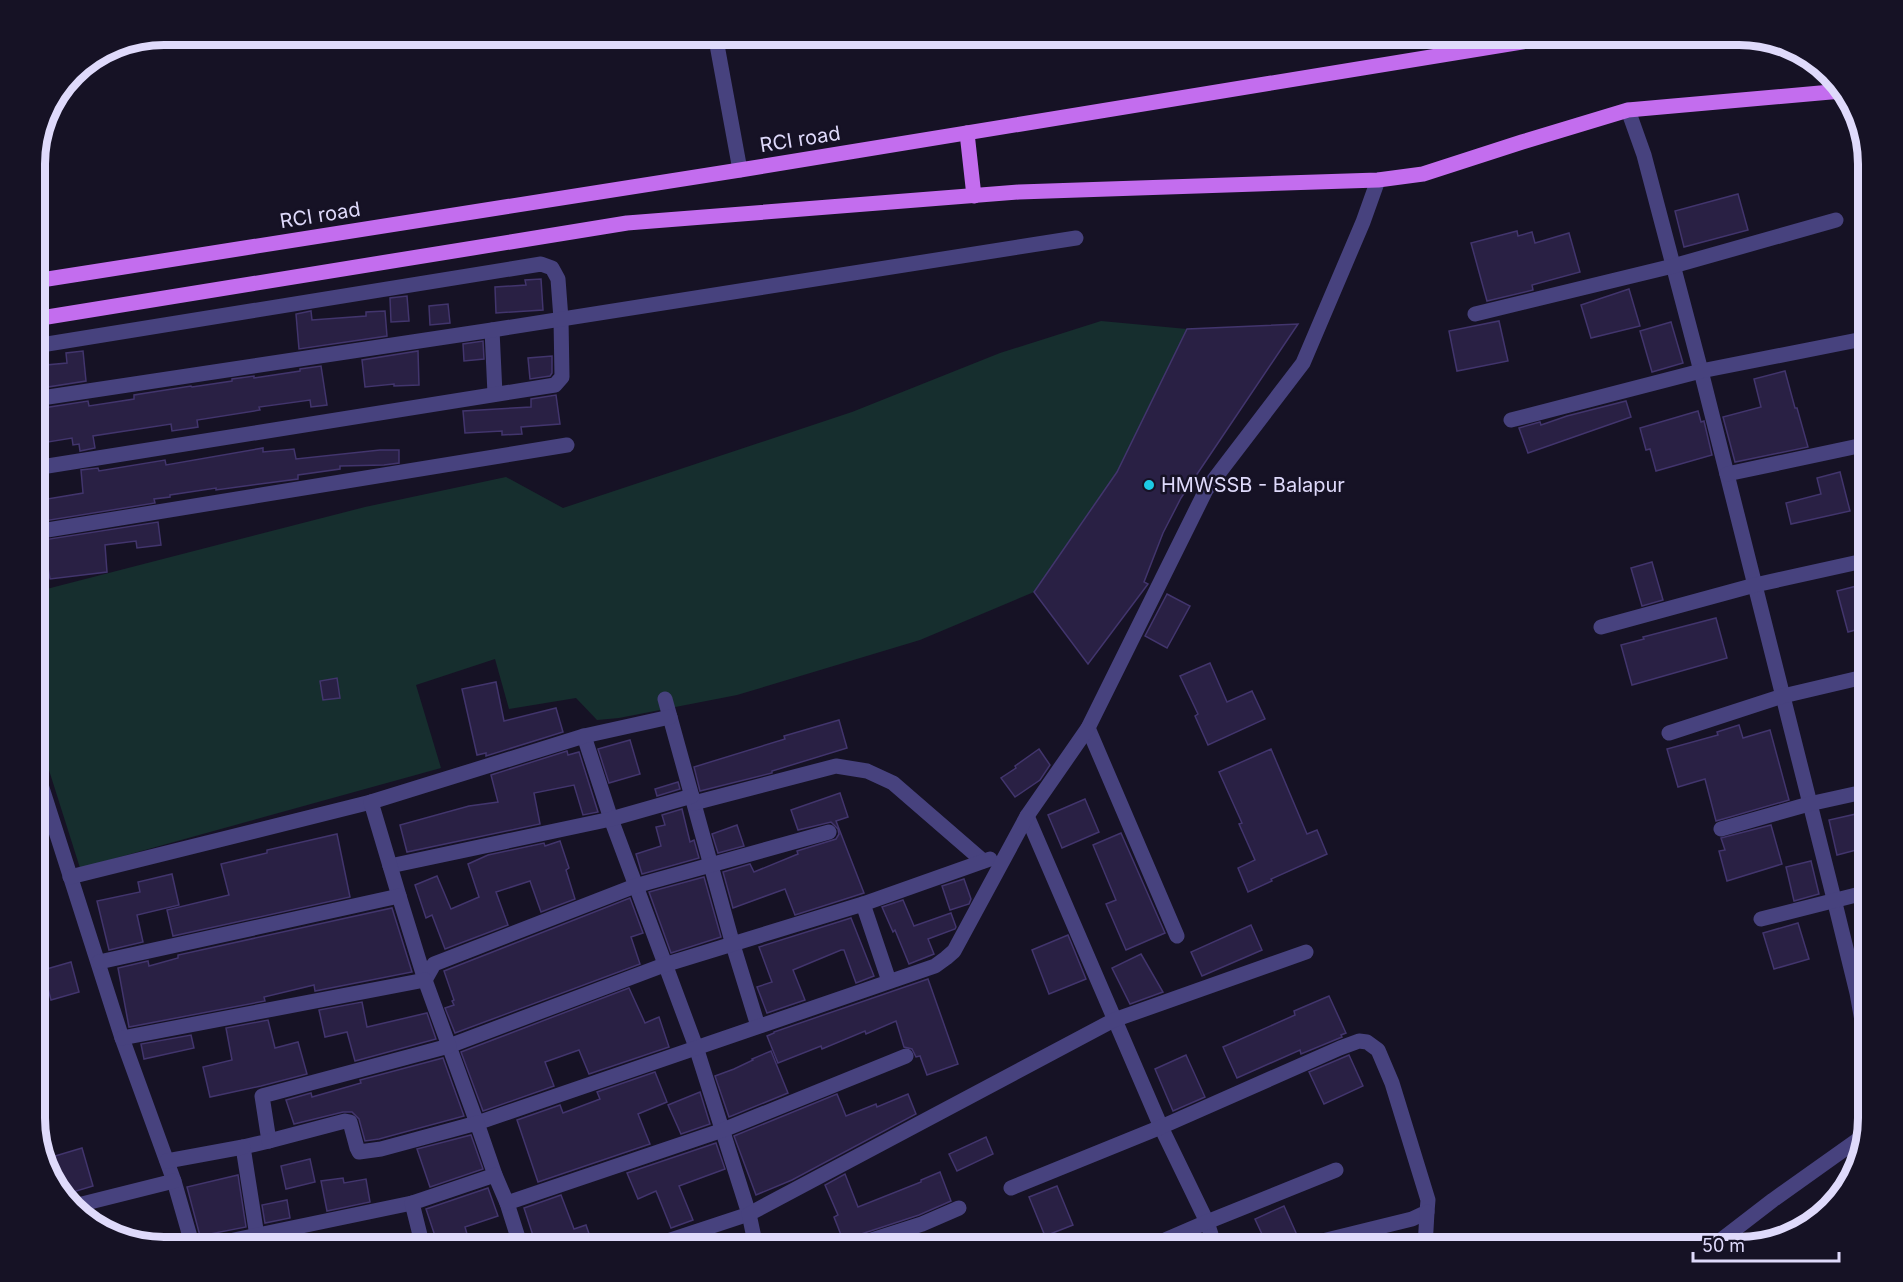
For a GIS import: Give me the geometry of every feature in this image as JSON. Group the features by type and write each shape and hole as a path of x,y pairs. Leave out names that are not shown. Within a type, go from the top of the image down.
{"main road":[{"name":"RCI road","path":"45,279 967,133 1481,45"},
{"path":"45,317 627,223 1019,192 1378,180 1423,174 1628,110 1833,92"},
{"path":"967,133 974,196"}],"street":[{"path":"717,45 740,170"},
{"path":"1628,110 1644,155 1701,371 1809,804 1834,899 1858,975"},
{"path":"167,1161 243,1147 345,1121 350,1122 359,1152 381,1149 477,1123 934,966 946,958 954,951 1027,816 1088,728 1206,490 1303,363 1363,222 1378,180"},
{"path":"1475,314 1673,266 1836,220"},
{"path":"45,397 1076,238"},
{"path":"45,344 541,264 552,268 558,279 562,377 555,385 45,466"},
{"path":"492,330 495,394"},
{"path":"1511,420 1701,371 1858,340"},
{"path":"45,530 567,445"},
{"path":"1727,474 1858,446"},
{"path":"1602,627 1755,585 1858,562"},
{"path":"1669,733 1783,696 1858,678"},
{"path":"665,699 733,945 758,1026"},
{"path":"70,877 371,802 584,736 670,717"},
{"path":"1088,728 1177,936"},
{"path":"584,736 610,819 696,1047 749,1214 754,1237"},
{"path":"390,866 610,819 836,766 867,771 893,783 983,861"},
{"path":"1721,829 1809,804 1858,793"},
{"path":"371,802 425,980 518,1237"},
{"path":"45,815 70,877 122,1038 174,1181 190,1237"},
{"path":"1027,816 1114,1020 1161,1127 1207,1222 1212,1237"},
{"path":"122,1038 425,980 434,964 635,886 829,832"},
{"path":"269,1141 261,1096 449,1046 664,965 863,904 1007,853"},
{"path":"1761,919 1858,894"},
{"path":"99,962 399,896"},
{"path":"863,904 889,981"},
{"path":"681,1237 749,1214 1114,1020 1306,952"},
{"path":"1011,1188 1161,1127 1359,1041 1367,1042 1378,1050 1392,1083 1428,1200 1426,1237"},
{"path":"507,1203 723,1130 906,1056"},
{"path":"1726,1237 1773,1200 1856,1141"},
{"path":"243,1147 256,1236"},
{"path":"1174,1237 1336,1170"},
{"path":"251,1237 412,1203 495,1175"},
{"path":"83,1204 174,1181"},
{"path":"412,1203 420,1237"},
{"path":"883,1237 959,1208"},
{"path":"1341,1237 1412,1219 1427,1212"}],"green space":[{"path":"1101,321 1187,329 1117,472 1034,592 920,640 737,695 619,718 597,720 576,698 509,709 495,659 416,685 441,768 80,868 45,758 45,589 365,507 506,477 563,508 852,412 1000,353"}],"building":[{"path":"1738,194 1748,230 1684,247 1675,211"},
{"path":"1517,231 1518,236 1532,232 1535,243 1569,233 1580,272 1532,285 1533,290 1487,301 1471,243"},
{"path":"541,279 543,310 496,313 495,287 526,285 525,280"},
{"path":"1629,289 1640,326 1591,338 1581,305"},
{"path":"407,296 409,321 391,322 390,298"},
{"path":"448,304 450,323 430,325 429,306"},
{"path":"311,311 312,320 366,316 366,312 385,311 387,336 299,349 296,314"},
{"path":"1499,321 1508,361 1457,371 1449,331"},
{"path":"1671,322 1683,363 1652,372 1640,331"},
{"name":"HMWSSB - Balapur","path":"1298,324 1181,498 1163,533 1144,582 1148,584 1088,664 1034,592 1117,472 1187,329"},
{"path":"483,341 484,359 464,361 463,344"},
{"path":"83,351 86,381 45,387 45,365 67,363 66,353"},
{"path":"418,351 419,385 394,386 394,384 365,387 362,360"},
{"path":"552,356 550,376 530,379 528,358"},
{"path":"321,366 327,405 311,407 310,400 259,407 260,410 197,420 198,427 172,431 171,424 93,436 95,448 80,451 79,444 73,445 72,438 45,442 45,408 88,401 89,406 134,399 134,395 232,381 232,379 300,371 300,369"},
{"path":"1785,371 1808,447 1735,462 1723,417 1761,407 1754,379"},
{"path":"556,395 560,424 521,427 522,434 502,435 502,431 465,433 463,411 531,407 531,399"},
{"path":"1626,401 1631,417 1528,453 1519,428 1540,422 1541,425"},
{"path":"1698,411 1701,422 1704,421 1712,455 1656,471 1650,449 1646,450 1640,428"},
{"path":"263,448 263,452 294,449 296,459 399,450 399,463 340,466 340,469 298,475 298,479 170,495 170,497 154,499 155,503 45,521 45,499 83,493 81,470 98,468 99,471 165,460 166,465"},
{"path":"1840,472 1850,511 1791,524 1786,503 1821,494 1817,478"},
{"path":"158,522 161,545 137,548 136,541 105,545 107,572 50,579 45,540"},
{"path":"1652,562 1663,600 1642,606 1631,568"},
{"path":"1858,586 1858,629 1848,632 1837,591"},
{"path":"1167,594 1190,606 1167,648 1145,636"},
{"path":"1716,618 1727,658 1632,685 1621,645"},
{"path":"1210,663 1227,702 1252,691 1265,719 1208,745 1195,716 1198,714 1180,676"},
{"path":"337,678 340,698 323,700 320,681"},
{"path":"496,682 504,721 556,708 563,732 486,756 486,753 477,755 462,689"},
{"path":"839,720 847,748 772,771 772,773 700,791 694,767"},
{"path":"1739,725 1743,738 1770,730 1789,800 1716,821 1705,779 1678,787 1667,749 1718,735 1717,732"},
{"path":"630,740 640,774 609,783 598,749"},
{"path":"1039,749 1050,765 1040,780 1015,797 1001,778"},
{"path":"1271,749 1307,834 1317,830 1327,854 1248,892 1238,868 1255,860 1239,824 1242,823 1219,772"},
{"path":"567,751 568,755 579,752 598,812 583,815 574,785 534,793 540,824 407,852 400,825 469,806 498,802 491,775"},
{"path":"678,782 680,789 657,796 655,789"},
{"path":"840,793 848,817 836,821 864,893 795,915 785,889 733,908 723,872 750,864 754,872 798,854 797,851 836,839 839,834 838,829 831,822 798,830 791,810"},
{"path":"1085,799 1099,832 1062,848 1048,815"},
{"path":"682,809 690,842 694,840 699,858 642,874 636,854 661,846 656,827 665,825 662,815"},
{"path":"1856,814 1858,850 1837,855 1829,820"},
{"path":"737,825 744,846 718,853 712,834"},
{"path":"1771,825 1782,864 1727,881 1719,851 1725,850 1721,838"},
{"path":"1121,833 1165,933 1126,950 1106,904 1116,900 1093,845"},
{"path":"337,834 350,897 173,936 167,910 229,895 221,864 267,853 267,850"},
{"path":"560,841 569,868 566,870 575,899 541,912 530,881 496,892 508,925 445,949 432,915 426,918 415,885 437,876 451,909 479,897 468,864 488,855 544,843 545,846"},
{"path":"1811,861 1819,894 1794,901 1786,867"},
{"path":"172,874 179,905 137,915 143,942 109,950 97,901 140,892 138,882"},
{"path":"704,877 721,937 671,953 649,892"},
{"path":"964,879 971,899 969,904 950,910 942,886"},
{"path":"630,898 643,933 631,937 640,964 455,1033 445,1008 454,1005 452,1001 454,1000 444,971"},
{"path":"903,900 914,926 951,913 956,927 928,939 934,954 909,964 895,930 893,932 882,907"},
{"path":"392,908 412,972 315,991 314,985 264,997 265,1001 129,1027 118,968 148,961 149,966 178,958 178,955"},
{"path":"851,918 874,976 856,983 844,950 841,950 793,970 805,1000 767,1013 757,987 772,982 759,947"},
{"path":"1798,923 1809,959 1774,969 1763,933"},
{"path":"1251,925 1262,950 1202,976 1191,952"},
{"path":"1068,935 1086,979 1049,994 1032,950"},
{"path":"1141,954 1163,992 1130,1004 1112,968"},
{"path":"71,962 79,992 51,1000 45,969"},
{"path":"928,979 958,1064 927,1075 920,1056 916,1057 912,1049 904,1047 896,1021 866,1034 865,1031 822,1049 821,1046 778,1063 767,1036 774,1032"},
{"path":"629,988 645,1023 659,1017 669,1047 589,1074 579,1050 545,1062 554,1086 483,1111 461,1052"},
{"path":"1329,996 1346,1033 1341,1035 1342,1037 1301,1054 1300,1050 1237,1078 1223,1047 1295,1015 1294,1011"},
{"path":"362,1002 367,1027 427,1013 436,1039 355,1061 347,1032 325,1037 319,1010"},
{"path":"268,1020 275,1048 298,1042 307,1074 210,1097 203,1067 232,1060 226,1028"},
{"path":"191,1035 194,1048 144,1059 141,1044"},
{"path":"771,1051 788,1093 729,1117 715,1076"},
{"path":"1186,1055 1205,1097 1173,1111 1155,1069"},
{"path":"1349,1055 1363,1086 1324,1104 1309,1072"},
{"path":"443,1058 464,1116 365,1141 359,1119 352,1112 343,1112 294,1124 286,1100 311,1093 312,1097 361,1083 360,1080"},
{"path":"655,1072 667,1102 638,1114 650,1144 538,1182 517,1120 560,1105 563,1113 600,1099 597,1092"},
{"path":"700,1092 710,1124 681,1134 668,1105"},
{"path":"837,1094 846,1116 876,1104 877,1107 908,1094 916,1114 792,1180 756,1195 734,1136"},
{"path":"471,1135 483,1169 430,1187 417,1149"},
{"path":"986,1137 993,1154 957,1171 949,1154"},
{"path":"716,1143 725,1169 679,1186 693,1220 671,1228 656,1191 638,1199 627,1173"},
{"path":"82,1148 93,1186 72,1192 61,1177 52,1157"},
{"path":"310,1159 315,1182 286,1189 281,1166"},
{"path":"940,1172 951,1201 919,1215 852,1237 842,1237 834,1217 838,1215 825,1185 845,1174 858,1207 921,1182"},
{"path":"238,1175 246,1227 200,1236 187,1187"},
{"path":"343,1178 344,1183 366,1179 370,1202 327,1211 321,1181"},
{"path":"1057,1186 1073,1225 1045,1236 1029,1197"},
{"path":"488,1188 498,1216 465,1227 468,1237 435,1237 426,1209"},
{"path":"561,1195 574,1229 586,1225 590,1237 533,1237 524,1208"},
{"path":"287,1200 290,1218 265,1223 262,1205"},
{"path":"1284,1206 1297,1235 1263,1237 1255,1219"}],"place":[{"name":"HMWSSB - Balapur","path":"1149,485"}]}
